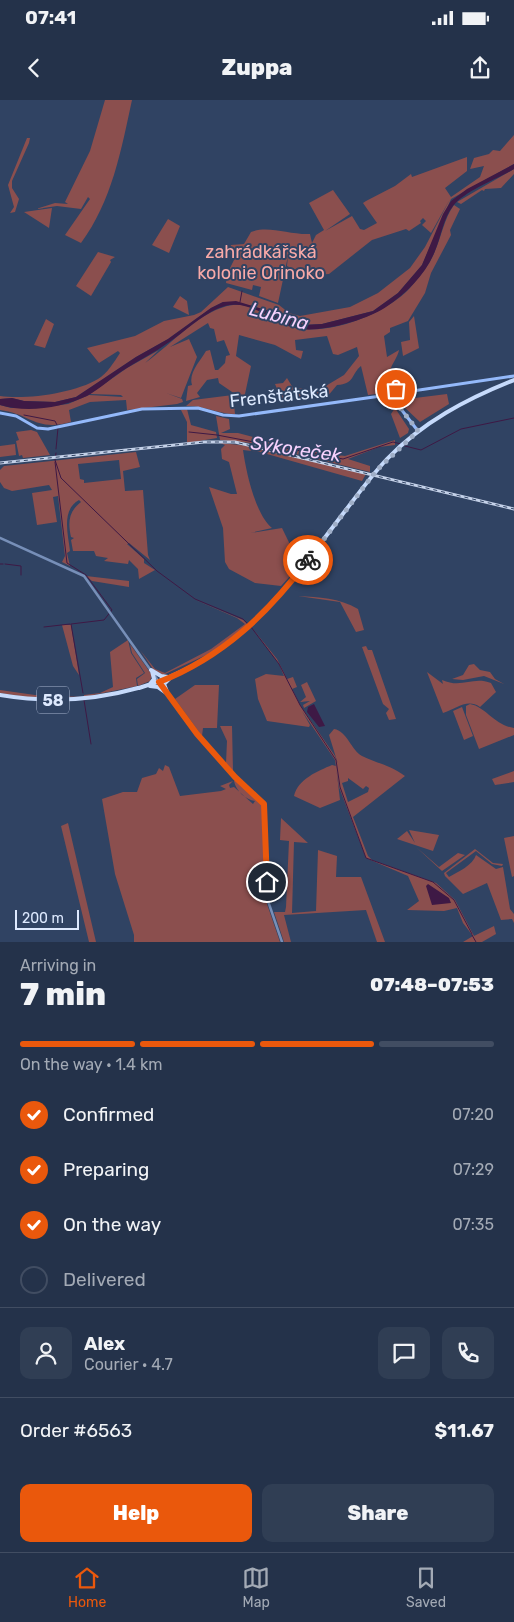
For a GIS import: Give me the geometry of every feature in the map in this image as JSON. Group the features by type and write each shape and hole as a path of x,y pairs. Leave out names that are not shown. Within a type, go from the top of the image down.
{"main road":[{"path":"394,400 399,393 514,378"},
{"name":"58","path":"0,695 36,700 95,698 159,682 219,651 255,623 281,595 367,483 402,445 418,431 451,409 514,378"},
{"name":"Frenštátská","path":"0,413 16,416 39,429 58,429 140,410 198,408 223,415 239,416 388,395 389,390 394,388 399,393"},
{"path":"388,395 418,431"},
{"path":"151,670 162,677 170,677"},
{"path":"148,685 154,679 151,670"},
{"path":"168,694 165,684 170,677"},
{"path":"148,685 158,687 168,694"}],"street":[{"path":"0,538 80,573 89,580 197,734 235,777 264,804 268,901 282,942"}],"green space":[{"path":"105,100 132,100 119,157 108,193 92,227 81,243 65,235 90,199 88,197 81,209 57,206 36,209 55,203 68,204 65,202 90,151"},
{"name":"zahrádkářská kolonie Orinoko","path":"514,135 514,164 451,199 422,265 398,293 373,311 322,324 303,325 283,315 259,308 236,302 223,302 76,397 55,402 24,401 12,398 0,399 0,396 23,397 64,392 88,384 104,374 120,353 118,351 99,363 87,348 135,336 164,321 201,312 228,287 279,305 289,313 300,316 350,307 378,293 410,268 425,247 450,199 431,233 422,225 426,221 423,218 420,221 421,223 409,231 406,229 372,240 329,274 313,275 291,268 287,266 288,256 278,303 259,296 261,287 253,285 252,290 226,283 227,274 234,260 229,251 231,245 244,244 251,232 258,230 310,234 312,243 316,235 324,230 309,203 333,190 350,214 325,231 352,216 360,229 364,230 377,223 363,203 395,186 411,174 412,177 467,157 467,171 445,188 451,197 480,177 484,166 470,169 474,158 489,154 493,150 500,151"},
{"path":"27,138 30,138 29,143 12,181 12,188 19,199 15,212 10,213 14,207 8,185"},
{"path":"514,169 514,174 501,188 485,189 461,204 457,202"},
{"path":"454,205 460,209 450,230 451,235 431,273 425,293 408,321 390,328 390,332 384,336 387,357 399,350 384,392 368,395 361,366 350,381 337,385 327,397 282,400 275,384 283,383 287,378 293,388 319,390 344,375 359,356 357,347 338,355 333,354 327,336 295,340 296,350 303,351 301,359 275,345 239,335 236,356 251,366 245,394 248,398 235,400 235,394 219,383 218,378 207,380 197,393 200,397 186,401 188,386 192,385 193,371 206,351 210,350 215,370 218,370 225,363 226,356 230,355 224,340 217,342 214,329 210,328 208,323 170,347 189,339 197,357 181,398 166,393 182,399 183,402 127,410 126,400 90,402 69,410 71,422 59,425 41,424 11,412 0,410 0,405 11,408 37,408 68,404 89,395 123,397 121,395 90,394 127,368 159,350 145,363 198,320 221,308 233,305 246,306 260,311 285,325 300,329 334,327 369,316 399,298 428,266 445,221"},
{"path":"52,208 49,228 24,212"},
{"path":"168,219 180,226 169,253 152,245"},
{"path":"98,252 115,257 110,260 111,262 91,296 76,286"},
{"path":"180,296 187,301 189,315 173,307"},
{"path":"414,316 419,348 403,356 401,342 410,340 409,322"},
{"path":"46,319 54,324 45,348 34,345"},
{"path":"447,394 449,404 420,422 401,404 407,399"},
{"path":"233,395 235,414 186,406 193,400"},
{"path":"395,408 409,429 408,433 400,438 391,414"},
{"path":"187,409 191,425 216,432 217,438 187,443 187,422 181,410"},
{"path":"216,416 229,419 230,429 221,433 238,433 302,450 345,456 395,440 395,445 379,447 348,459 370,466 370,472 251,443 220,440"},
{"path":"31,430 37,432 50,455 23,458 22,455 19,456 16,441 19,440 16,432"},
{"path":"220,443 250,446 366,474 362,481 260,452 243,450 246,469 256,503 272,528 250,533 282,528 300,565 281,586 255,583 229,569 225,562 223,528 209,487 237,494 229,462 222,459 221,449 225,445"},
{"path":"15,444 16,455 0,457 0,446"},
{"path":"136,452 140,467 123,471 125,491 143,490 150,560 129,543 127,544 144,559 144,563 155,570 139,579 138,569 129,560 128,564 104,561 108,558 96,556 94,551 73,551 71,540 74,538 71,537 69,522 71,514 81,502 79,500 73,504 67,523 70,551 67,553 70,566 62,562 65,556 58,496 53,497 57,522 37,525 32,493 52,490 49,485 12,491 4,488 0,482 0,470 4,466","holes":["119,460 121,479 84,483 84,480 80,479 78,464"]},
{"path":"86,576 129,581 129,587 92,581"},
{"path":"298,596 336,600 351,605 358,609 364,630 356,632 340,602"},
{"path":"191,598 243,620 249,626 217,650 163,675 153,669 140,650 155,669 165,673 211,649 245,624 237,618"},
{"path":"62,625 71,625 79,675 73,666"},
{"path":"252,628 277,659 287,679 293,677 297,687 292,689 300,705 335,756 338,764 329,735 334,729 342,733 362,756 405,776 353,817 368,856 372,860 436,883 455,900 474,936 494,926 496,934 482,942 463,942 473,936 463,923 457,908 444,911 407,910 419,901 408,876 366,858 339,787 335,760 302,711 310,725 309,727 267,721 258,699 255,679 266,674 284,676 279,664","holes":["348,778 363,789 366,786 369,788 368,792 348,802 342,783 348,781"]},
{"path":"128,640 131,653 144,673 136,678 137,686 84,697 84,695 100,693 113,687 110,652"},
{"path":"130,644 152,675 150,681 138,686 137,679 145,673 132,653"},
{"path":"366,646 368,650 372,650 396,719 389,720 386,713 389,709 383,704 362,647"},
{"path":"474,664 480,670 490,672 495,679 504,684 484,676 463,680 452,679 463,675 469,665"},
{"path":"427,672 443,684 442,680 455,683 484,681 491,683 496,692 480,707 466,704 443,713"},
{"path":"307,682 316,701 304,708 303,705 310,701 300,702 306,697 301,685"},
{"path":"195,685 219,685 217,728 203,728 202,736 175,699"},
{"path":"0,690 35,695 83,697 33,698 0,693"},
{"path":"470,704 501,723 514,728 514,735 479,749 466,715 466,706"},
{"path":"462,707 473,736 464,740 453,711"},
{"path":"220,726 232,726 233,771 226,763 227,741"},
{"path":"165,765 169,767 180,796 221,791 226,789 220,786 233,781 229,785 230,788 234,787 240,792 235,785 234,781 236,780 263,806 267,904 280,942 134,942 134,935 115,874 102,799 123,792 137,792 142,778 156,774 159,768 163,771","holes":["245,797 252,800 255,801 253,804"]},
{"path":"332,765 336,766 340,800 320,808 294,796 304,780"},
{"path":"514,771 514,782 495,785 492,779"},
{"path":"281,818 308,843 294,842 292,913 316,911 318,850 337,856 336,877 361,877 385,942 377,942 366,910 284,915 291,942 284,942 274,912 285,912 286,907 289,841 280,840"},
{"path":"68,823 96,942 89,942 61,826"},
{"path":"409,830 439,835 433,851 397,839 407,831 415,843"},
{"path":"514,836 514,876 512,877 504,838"},
{"path":"416,847 439,867 458,853 465,855 442,871"},
{"path":"475,849 493,863 503,864 502,866 492,864 476,851 446,873 449,877 461,870 472,862 476,855 496,869 503,867 510,909 514,914 514,923 512,919 501,920 487,883 463,894 445,876 444,873"}],"water":[{"name":"Lubina","path":"514,164 514,169 473,190 453,206 426,268 408,290 378,312 342,325 305,329 287,325 252,308 234,305 225,306 205,315 169,342 122,371 87,396 66,404 44,408 21,409 0,405 0,399 12,398 24,401 55,402 76,397 223,302 236,301 283,315 303,325 322,324 373,311 398,293 422,265 443,214 451,201 467,189"},
{"path":"314,704 325,726 319,727 307,712 308,707"},
{"path":"428,884 449,898 451,903 432,905 426,886"}],"waterway":[{"path":"240,302 242,291"},
{"path":"24,415 55,421 57,425"},
{"name":"Sýkoreček","path":"405,446 421,450 461,429 514,418"},
{"path":"56,449 58,428"},
{"name":"Sýkoreček","path":"189,432 217,435 343,459 393,442 401,444"},
{"path":"56,453 55,460 61,478 157,571 195,599 243,619 248,624"},
{"path":"55,462 67,563 86,575 112,610 104,620 71,624 83,693"},
{"path":"5,564 21,566 21,575"},
{"path":"44,627 70,624"},
{"path":"251,627 279,664 300,705 336,760 340,787 366,858 433,882 454,900 472,934"},
{"path":"84,700 91,744"},
{"path":"472,935 476,942"}],"railway":[{"path":"0,463 204,442 235,442 514,509"}],"way so far":[{"path":"308,560 376,471 418,431 394,400 399,395 396,389"}],"route":[{"path":"267,882 266,812 264,804 261,799 235,777 197,734 159,682 188,669 237,638 267,611 308,560"}]}
